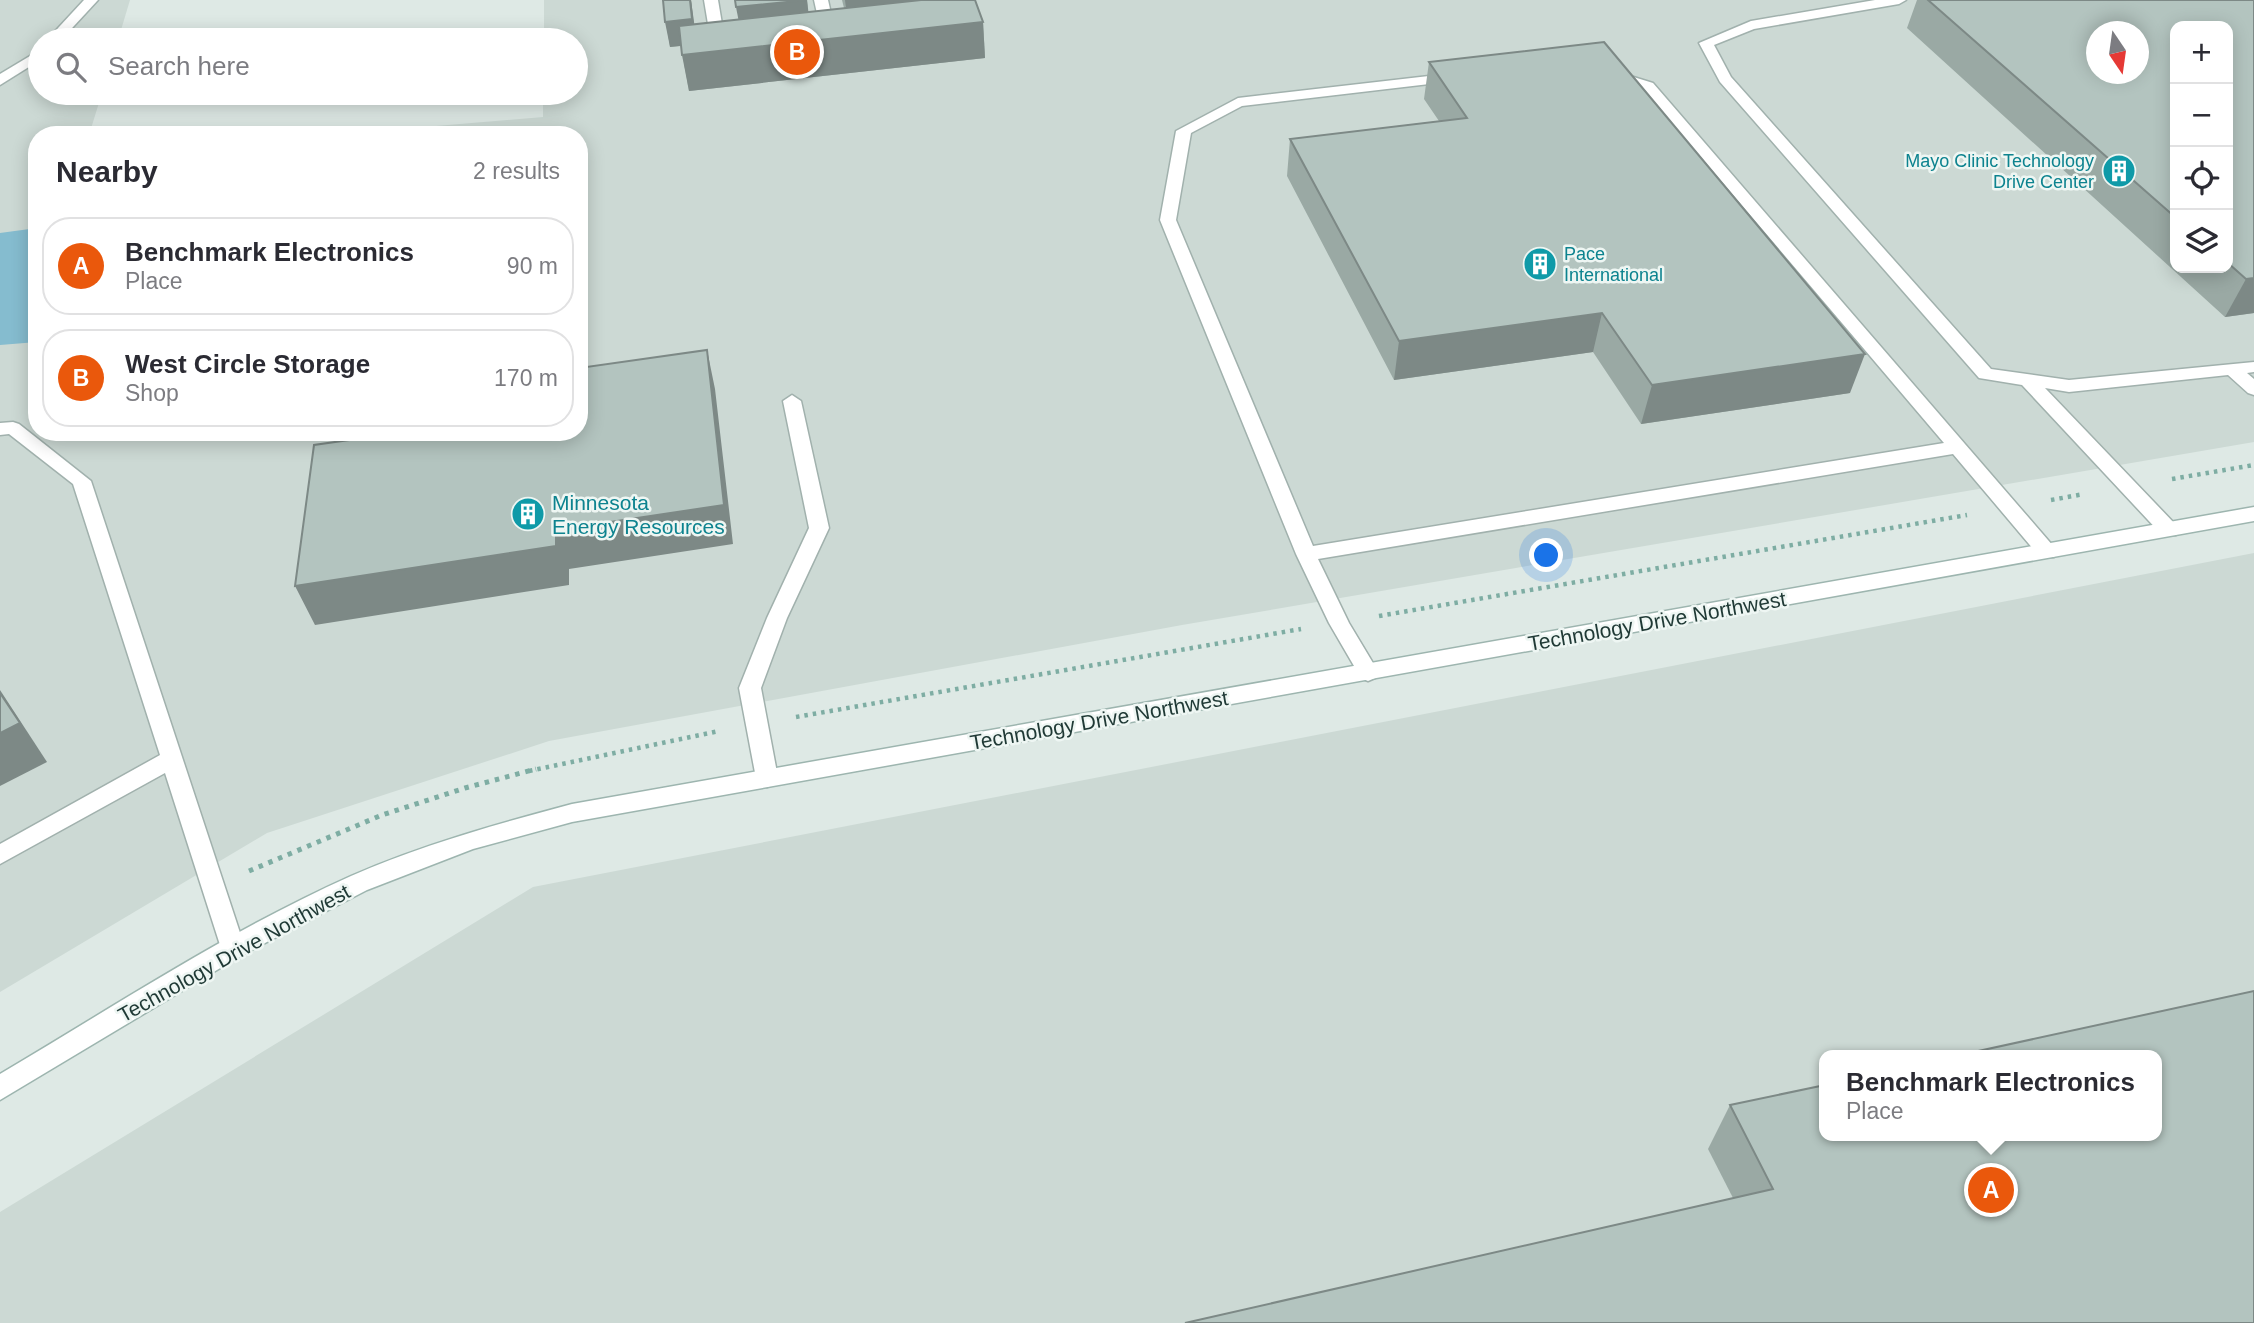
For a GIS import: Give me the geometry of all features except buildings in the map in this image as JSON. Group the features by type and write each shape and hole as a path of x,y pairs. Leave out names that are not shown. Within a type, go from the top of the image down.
{"street":[{"path":"65,28 91,0"},
{"path":"711,0 718,49 732,47"},
{"path":"821,0 829,36"},
{"path":"1899,0 1751,25 1706,43 1725,79 1985,374 2069,386 2254,366"},
{"path":"0,81 28,62"},
{"path":"1589,67 1648,86 2048,552"},
{"path":"1368,673 1339,623 1306,554 1168,220 1184,131 1238,102 1469,75"},
{"path":"2232,369 2254,389"},
{"path":"2028,380 2169,530"},
{"path":"767,778 750,688 777,618 819,528 792,401"},
{"path":"0,429 13,428 28,440"},
{"path":"30,441 82,481 233,948"},
{"path":"1306,554 1957,447"},
{"name":"Technology Drive Northwest","path":"0,1088 233,948 359,883 469,841 572,813 2254,514"},
{"path":"0,855 172,759"}],"path":[{"path":"213,887 382,815 476,785 572,760 757,724 2009,507"}],"shaded area":[{"path":"0,0 130,0 122,28 28,28 28,105 98,105 92,126 28,126 28,441 588,441 588,126 436,126 543,117 543,105 588,105 588,28 544,28 544,0 2254,0 2254,442 1182,625 549,741 267,833 0,992"},
{"path":"2254,553 2254,1323 0,1323 0,1212 533,887"}],"water":[{"path":"28,229 28,343 0,345 0,233"}],"place":[{"name":"West Circle Storage","path":"797,52"},
{"name":"Mayo Clinic Technology Drive Center","path":"2119,171"},
{"name":"Pace International","path":"1540,264"},
{"name":"Minnesota Energy Resources","path":"528,514"},
{"name":"Benchmark Electronics","path":"1991,1190"}]}
